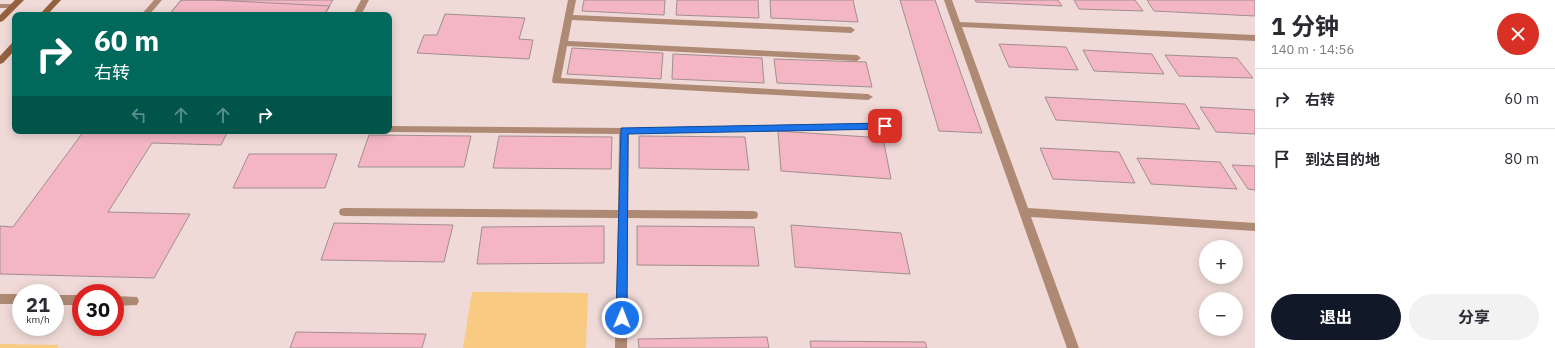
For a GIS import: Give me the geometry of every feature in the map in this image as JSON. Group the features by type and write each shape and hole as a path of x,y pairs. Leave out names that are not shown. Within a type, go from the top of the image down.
{"main road":[{"path":"0,19 20,0"},
{"path":"46,12 57,0"},
{"path":"0,61 12,49"}],"street":[{"path":"147,12 158,0"},
{"path":"359,12 365,0"},
{"path":"572,0 556,81 868,97"},
{"path":"948,0 958,24 1072,348"},
{"path":"0,6 12,6"},
{"path":"569,18 851,30"},
{"path":"958,24 1255,38"},
{"path":"564,43 857,58"},
{"path":"392,128 624,130 885,126"},
{"path":"621,348 624,130"},
{"path":"344,212 753,214"},
{"path":"1024,212 1255,227"},
{"path":"0,298 12,299"},
{"path":"124,301 133,301"}],"shaded area":[{"path":"472,292 588,293 586,348 463,348"},
{"path":"0,344 59,345 57,348 0,348"}],"building":[{"path":"181,0 213,0 330,6 326,12 171,12"},
{"path":"181,0 333,0 326,12 171,12"},
{"path":"584,0 665,0 664,15 582,11"},
{"path":"677,0 758,0 759,18 676,15"},
{"path":"770,0 853,0 858,22 771,18"},
{"path":"900,0 935,0 982,133 939,131"},
{"path":"975,0 1058,0 1062,6 976,2"},
{"path":"1074,0 1135,0 1143,11 1079,9"},
{"path":"1147,0 1255,0 1255,16 1154,11"},
{"path":"445,14 525,18 519,39 533,40 529,59 417,53 424,35 437,35"},
{"path":"999,44 1066,47 1078,70 1009,67"},
{"path":"572,48 663,53 661,79 567,74"},
{"path":"1083,50 1152,54 1164,74 1094,71"},
{"path":"673,54 762,58 764,83 672,79"},
{"path":"1165,55 1237,58 1253,78 1179,76"},
{"path":"774,59 866,62 872,87 777,83"},
{"path":"1045,97 1185,104 1200,129 1056,120"},
{"path":"1200,107 1255,110 1255,134 1216,132"},
{"path":"778,131 883,138 891,179 781,171"},
{"path":"82,134 226,134 221,145 152,143 108,212 190,214 154,278 0,274 0,226 13,227"},
{"path":"369,135 471,136 464,167 358,167"},
{"path":"499,136 612,137 611,169 493,168"},
{"path":"639,136 745,137 749,170 639,168"},
{"path":"1040,148 1119,152 1135,183 1053,179"},
{"path":"249,154 337,154 325,188 233,188"},
{"path":"1137,158 1220,162 1237,189 1151,184"},
{"path":"1232,165 1255,166 1255,190 1248,189"},
{"path":"334,223 453,225 444,262 321,260"},
{"path":"791,225 901,233 910,274 795,267"},
{"path":"604,226 604,263 477,264 482,227"},
{"path":"637,226 754,227 759,266 637,265"},
{"path":"296,332 426,334 422,348 290,348"},
{"path":"767,337 769,348 639,348 638,339"},
{"path":"810,341 925,342 927,348 811,348"}],"route":[{"path":"622,318 624,130 885,126"}]}
